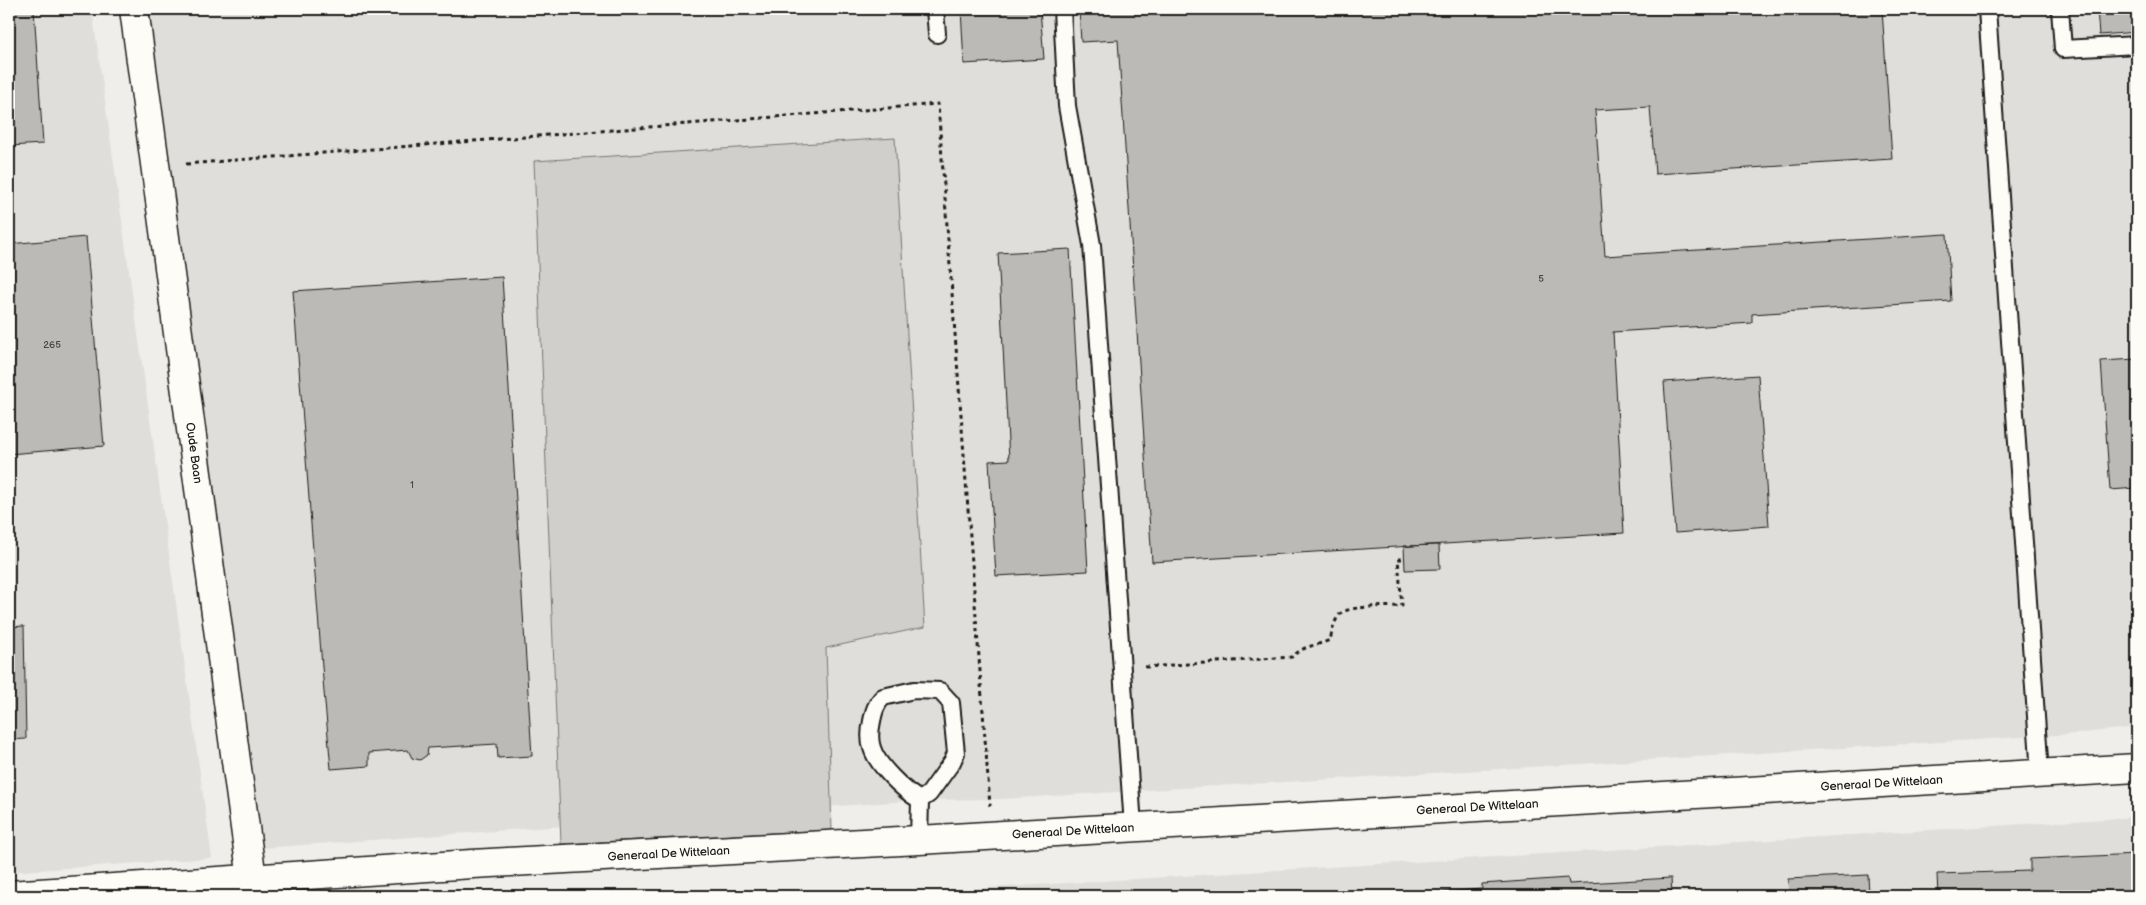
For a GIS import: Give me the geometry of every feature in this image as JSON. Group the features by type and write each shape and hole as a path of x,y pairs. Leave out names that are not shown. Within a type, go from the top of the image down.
{"street":[{"name":"Oude Baan","path":"134,9 254,888"},
{"name":"Generaal De Wittelaan","path":"9,895 254,888 472,864 919,840 992,834 2137,768"}],"lane":[{"path":"935,9 937,34"},
{"path":"1062,9 1067,106 1092,245 1133,826"},
{"path":"1987,9 2040,774"},
{"path":"2060,9 2063,49 2137,45"},
{"path":"914,690 940,691 951,703 956,754 929,794 920,800 908,793 872,750 870,734 872,718 878,702 883,697 914,690"},
{"path":"919,840 920,800"}],"path":[{"path":"155,166 938,104 992,834"},
{"path":"1122,668 1292,657 1303,647 1330,640 1339,615 1343,612 1355,609 1402,606 1398,559 1404,558"}],"shaded area":[{"path":"9,9 92,9 212,858 9,872"},
{"path":"149,9 2137,9 2137,727 2075,734 1003,799 920,800 247,849"},
{"path":"895,138 925,627 826,648 832,830 561,844 534,161"},
{"path":"2137,817 2137,896 855,896 1739,842"}],"building":[{"path":"9,9 34,9 43,144 9,146"},
{"path":"961,9 1040,9 1044,59 964,64"},
{"path":"1079,9 1882,9 1892,159 1655,174 1650,107 1595,110 1605,256 1947,234 1951,301 1752,314 1752,323 1613,332 1624,533 1152,562 1118,40 1081,42"},
{"path":"2097,9 2137,9 2137,32 2099,35"},
{"path":"86,237 104,446 9,454 9,244"},
{"path":"1070,249 1088,571 996,576 989,461 1009,460 998,253"},
{"path":"502,277 532,756 498,758 497,744 428,748 427,755 420,760 412,758 408,750 369,753 369,766 331,769 293,291"},
{"path":"2137,359 2137,488 2110,490 2101,361"},
{"path":"1758,375 1769,526 1675,533 1664,382"},
{"path":"1439,545 1440,569 1405,570 1404,546"},
{"path":"24,626 26,739 9,740 9,627"},
{"path":"2137,854 2137,896 1938,896 1937,874 2030,871 2030,859"},
{"path":"1868,875 1869,896 1789,896 1788,879"},
{"path":"1568,878 1569,884 1671,878 1672,896 1415,896 1415,894 1482,889 1482,884"}]}
